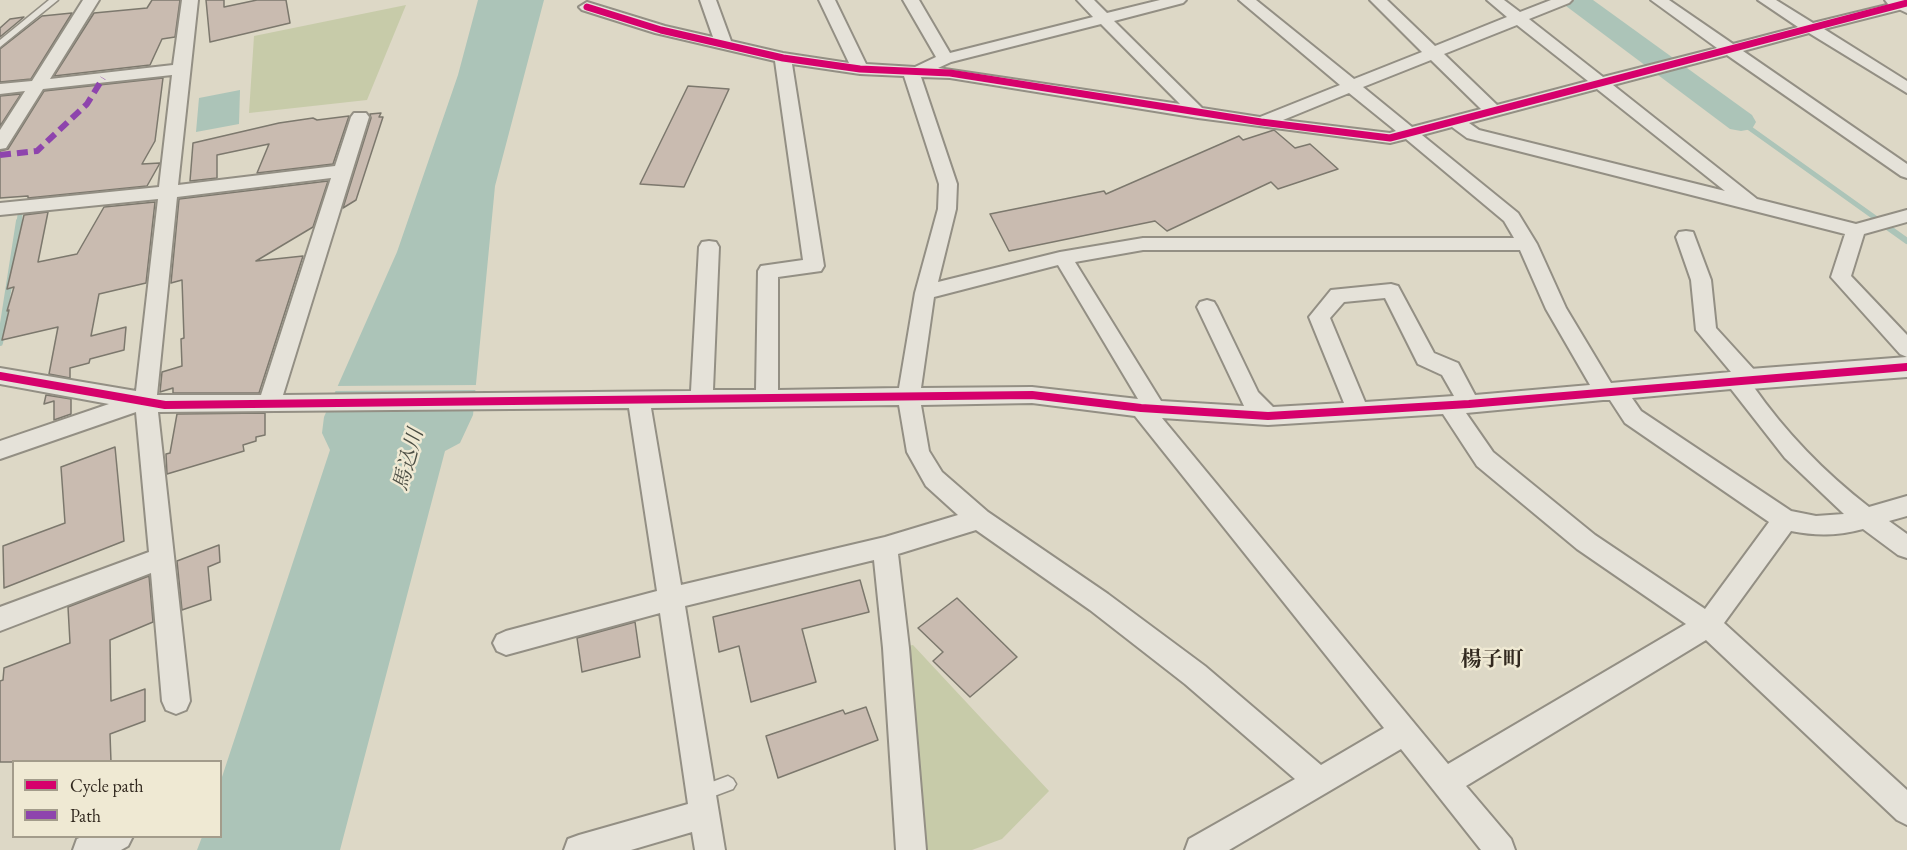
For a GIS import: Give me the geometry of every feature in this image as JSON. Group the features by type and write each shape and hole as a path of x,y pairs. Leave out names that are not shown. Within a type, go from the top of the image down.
{"street":[{"path":"0,144 91,0"},
{"path":"176,701 146,400 190,0"},
{"path":"708,0 724,45"},
{"path":"827,0 860,69"},
{"path":"911,0 945,59"},
{"path":"1084,0 1198,113"},
{"path":"910,72 945,59 1178,0"},
{"path":"1246,0 1511,217 1527,244 1556,309 1610,392 1634,417 1785,520 1816,526 1844,524 1907,506"},
{"path":"1378,0 1492,111"},
{"path":"1495,0 1754,205"},
{"path":"1261,122 1564,0"},
{"path":"1659,0 1907,172"},
{"path":"1766,0 1907,78"},
{"path":"1781,0 1816,27 1907,88"},
{"path":"587,7 661,30 783,58 860,69 950,74 1198,113 1390,138 1903,4"},
{"path":"766,398 768,271 814,266 783,58"},
{"path":"0,89 181,69"},
{"path":"910,72 948,184 947,209 924,293 909,396 918,452 934,479 980,519 1099,602 1187,668 1318,781"},
{"path":"280,404 342,171 360,117"},
{"path":"1454,120 1473,134 1856,230 1907,216"},
{"path":"0,209 342,171"},
{"path":"1856,230 1841,277 1907,349"},
{"path":"1686,237 1701,280 1706,330 1743,379 1771,428 1808,470 1865,518 1907,548"},
{"path":"924,293 1063,258 1143,244 1527,244"},
{"path":"702,398 709,247"},
{"path":"1063,258 1148,408 1500,850"},
{"path":"1358,411 1319,317 1338,295 1391,291 1426,358 1450,369 1459,405 1485,459 1586,542 1708,625 1907,810"},
{"path":"1207,308 1249,397 1268,416"},
{"path":"0,376 165,405 509,399 1032,395 1148,408 1268,416 1459,405 1743,379 1907,367"},
{"path":"639,399 710,850"},
{"path":"0,450 146,400"},
{"path":"506,643 669,599 885,548 980,519"},
{"path":"1445,782 1708,625 1785,520"},
{"path":"885,548 896,648 911,850"},
{"path":"0,619 163,557"},
{"path":"1200,850 1404,732"},
{"path":"579,850 703,804"},
{"path":"88,850 116,838"}],"lane":[{"path":"0,44 54,0"},
{"path":"703,804 728,784"}],"shaded area":[{"path":"406,5 367,100 249,113 254,36"},
{"path":"913,645 1049,791 1002,839 972,850 920,850 896,648"}],"water":[{"name":"馬込川","path":"478,0 544,0 495,186 473,415 460,443 445,451 340,850 197,850 202,838 222,838 222,777 330,450 322,433 324,417 397,252 458,75"},
{"path":"240,90 239,124 196,132 199,98"}],"pier":[{"path":"479,385 478,390 332,391 334,386"}],"building":[{"path":"152,0 180,0 175,37 162,39 150,65 54,76 94,13 147,8"},
{"path":"206,0 224,0 224,7 257,0 286,0 290,23 210,42"},
{"path":"72,13 31,79 0,82 0,49 42,16"},
{"path":"24,17 0,37 0,28 10,19"},
{"path":"163,78 155,141 142,164 160,163 147,186 28,198 28,196 0,198 0,151 8,149 44,91"},
{"path":"688,86 729,89 684,187 640,184"},
{"path":"21,94 0,126 0,96"},
{"path":"381,113 379,117 383,117 356,200 343,208 371,118 370,114"},
{"path":"349,116 333,164 257,173 269,144 217,155 217,178 190,181 193,143 279,123"},
{"path":"1274,130 1295,148 1310,144 1338,169 1278,189 1271,182 1167,231 1155,221 1009,251 990,214 1104,191 1106,194 1239,136 1243,140"},
{"path":"328,181 313,227 256,261 303,256 259,393 173,393 173,388 160,392 162,372 182,366 181,339 184,338 182,280 171,283 179,199"},
{"path":"155,202 146,283 99,294 91,336 126,327 124,350 90,359 89,363 70,368 70,378 49,374 58,327 2,340 14,287 7,289 24,215 48,212 38,262 77,254 104,207"},
{"path":"46,395 71,399 71,414 54,420 54,401 44,404"},
{"path":"265,413 265,435 256,437 256,441 243,445 244,451 167,474 166,454 170,453 177,414"},
{"path":"115,447 124,541 4,588 3,546 65,523 61,467"},
{"path":"219,545 220,562 208,567 211,600 182,610 177,561"},
{"path":"149,576 153,622 110,640 111,701 145,689 145,721 110,734 111,760 0,762 0,681 3,680 4,668 70,643 68,607"},
{"path":"860,580 869,612 802,629 816,682 751,702 739,646 719,652 713,617"},
{"path":"957,598 1017,657 970,697 933,661 943,652 918,628"},
{"path":"635,622 640,657 582,672 577,638"},
{"path":"866,707 878,740 778,778 766,736 843,710 845,714"}],"waterway":[{"path":"1576,0 1741,122"},
{"path":"1741,122 1881,222"},
{"path":"19,222 20,215"},
{"path":"0,343 19,221"},
{"path":"1879,221 1907,241"}],"marked path":[{"path":"0,155 37,151 87,104 103,78"}],"cycle path":[{"path":"587,7 661,30 783,58 860,69 950,73 1261,122 1390,138 1907,3"},
{"path":"0,376 165,405 1032,395 1141,408 1268,416 1469,404 1907,367"}],"district":[{"name":"楊子町","path":"1492,660"}]}
